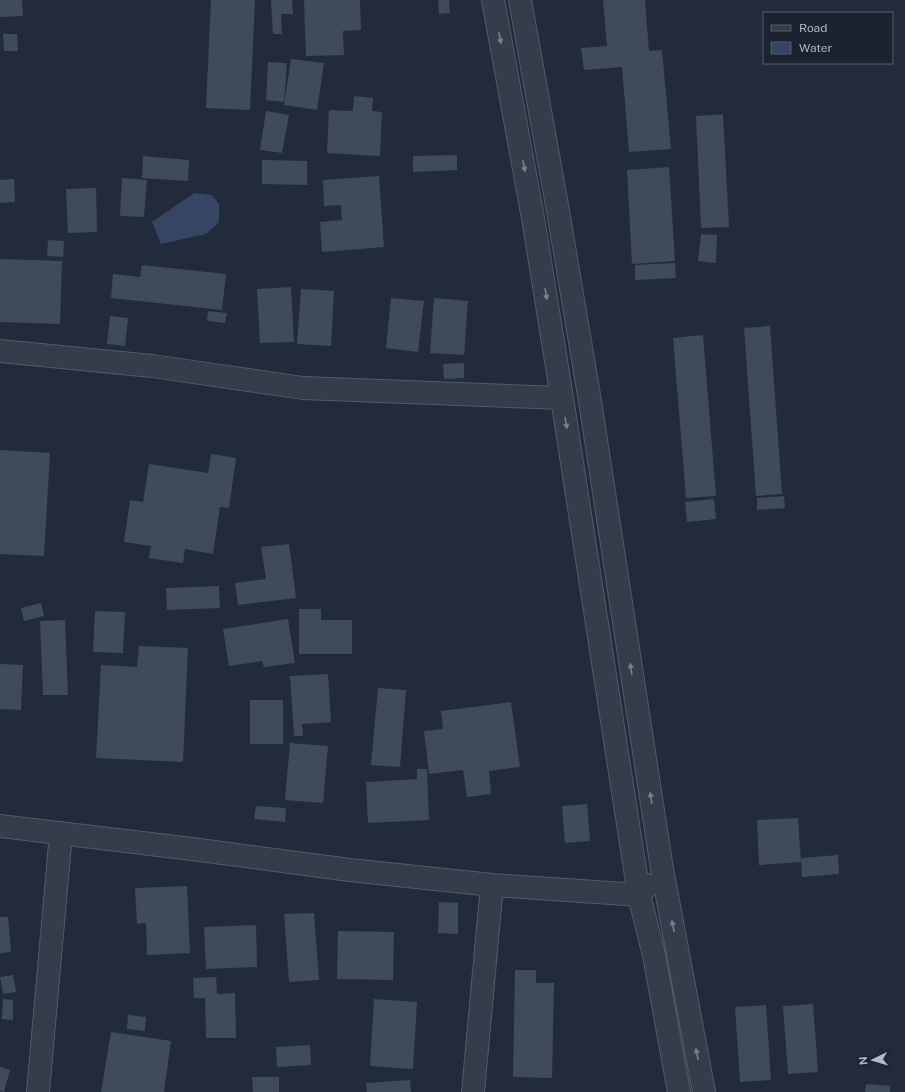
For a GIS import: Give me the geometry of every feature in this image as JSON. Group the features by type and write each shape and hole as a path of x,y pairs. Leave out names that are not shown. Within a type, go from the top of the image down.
{"street":[{"path":"493,0 533,218 639,895 654,956 679,1092"},
{"path":"520,0 589,395 662,870 704,1092"},
{"path":"0,351 152,366 303,388 562,398"},
{"path":"0,826 350,870 492,885 639,895"},
{"path":"38,1092 61,833"},
{"path":"639,895 662,870"},
{"path":"473,1092 492,885"}],"water":[{"path":"194,193 212,195 219,204 219,222 206,234 161,244 152,222"}],"building":[{"path":"0,0 22,0 23,16 0,17"},
{"path":"211,0 255,0 250,110 206,108"},
{"path":"271,0 292,0 293,14 281,14 282,34 273,34"},
{"path":"304,0 360,0 361,30 343,31 344,55 306,56"},
{"path":"438,0 449,0 450,13 439,14"},
{"path":"603,0 645,0 649,51 662,50 671,149 629,152 622,67 584,70 581,48 607,46"},
{"path":"3,34 17,34 18,51 4,51"},
{"path":"291,59 324,63 317,110 284,105"},
{"path":"268,62 287,63 284,102 266,100"},
{"path":"354,96 373,98 372,111 382,112 380,156 327,153 329,110 353,111"},
{"path":"266,111 289,115 282,153 260,150"},
{"path":"723,114 729,227 701,228 696,116"},
{"path":"457,155 457,170 413,172 413,156"},
{"path":"143,156 189,160 188,181 142,178"},
{"path":"262,160 307,161 307,185 262,184"},
{"path":"669,167 675,261 632,264 627,170"},
{"path":"379,176 384,247 322,252 320,222 342,220 341,205 324,206 323,180"},
{"path":"122,178 147,180 144,217 120,216"},
{"path":"14,179 15,202 0,203 0,180"},
{"path":"96,188 97,232 68,233 66,189"},
{"path":"701,234 717,235 716,263 698,261"},
{"path":"48,240 64,241 63,257 47,256"},
{"path":"0,259 62,261 60,324 0,322"},
{"path":"675,263 676,278 635,280 635,265"},
{"path":"142,265 226,274 222,310 111,298 113,274 140,277"},
{"path":"291,287 294,342 260,343 257,289"},
{"path":"301,289 334,291 331,346 297,344"},
{"path":"391,298 424,301 418,352 386,348"},
{"path":"434,298 468,301 464,355 430,353"},
{"path":"208,311 227,313 225,323 207,321"},
{"path":"110,316 128,318 125,346 107,344"},
{"path":"770,326 782,494 756,496 744,328"},
{"path":"703,335 716,496 686,498 673,338"},
{"path":"464,363 464,378 444,379 443,364"},
{"path":"0,450 50,453 44,556 0,554"},
{"path":"211,454 236,458 229,508 220,507 213,554 185,549 183,563 149,558 151,546 124,542 130,500 143,502 149,464 208,473"},
{"path":"784,496 785,508 757,510 757,498"},
{"path":"714,499 716,519 687,522 685,502"},
{"path":"289,544 296,598 238,605 235,583 266,579 261,547"},
{"path":"219,586 220,608 167,610 166,588"},
{"path":"41,603 44,616 24,621 21,608"},
{"path":"299,609 321,609 321,620 352,620 352,654 299,654"},
{"path":"95,611 125,612 123,653 93,652"},
{"path":"288,619 295,663 264,667 262,661 229,666 223,629"},
{"path":"65,620 68,695 43,695 40,621"},
{"path":"139,646 188,648 183,762 96,758 101,665 137,667"},
{"path":"0,664 23,665 21,710 0,709"},
{"path":"328,674 331,722 302,724 303,736 294,736 290,676"},
{"path":"378,688 406,690 400,767 371,765"},
{"path":"250,700 283,700 283,744 250,744"},
{"path":"511,702 520,767 489,771 491,794 467,797 463,770 429,774 424,731 443,729 441,711"},
{"path":"290,743 328,746 323,803 285,800"},
{"path":"417,769 427,769 429,820 368,823 366,782 417,779"},
{"path":"587,804 590,841 565,843 562,806"},
{"path":"256,806 286,808 285,822 254,819"},
{"path":"798,818 801,862 759,865 757,820"},
{"path":"838,855 839,874 802,877 801,858"},
{"path":"187,886 190,953 147,955 146,923 137,924 135,888"},
{"path":"439,902 458,903 458,934 438,933"},
{"path":"314,913 319,980 289,982 284,914"},
{"path":"0,917 8,917 11,952 0,953"},
{"path":"256,925 257,967 206,969 204,927"},
{"path":"338,931 394,932 393,980 337,979"},
{"path":"515,970 536,970 536,983 554,983 552,1078 513,1077"},
{"path":"13,975 16,992 3,994 0,977"},
{"path":"216,977 217,994 235,993 236,1038 206,1038 205,998 194,998 193,978"},
{"path":"3,999 13,1000 13,1020 2,1019"},
{"path":"374,999 417,1002 413,1069 370,1066"},
{"path":"813,1004 818,1072 788,1074 783,1006"},
{"path":"766,1005 771,1080 740,1082 735,1007"},
{"path":"128,1015 146,1017 145,1031 127,1029"},
{"path":"111,1032 171,1041 164,1092 101,1092"},
{"path":"310,1045 311,1065 277,1067 276,1047"},
{"path":"0,1067 10,1070 4,1092 0,1091"},
{"path":"252,1077 279,1077 279,1092 253,1092"},
{"path":"410,1080 411,1092 367,1092 366,1083"},
{"path":"866,1084 890,1086 890,1092 865,1092"}]}
